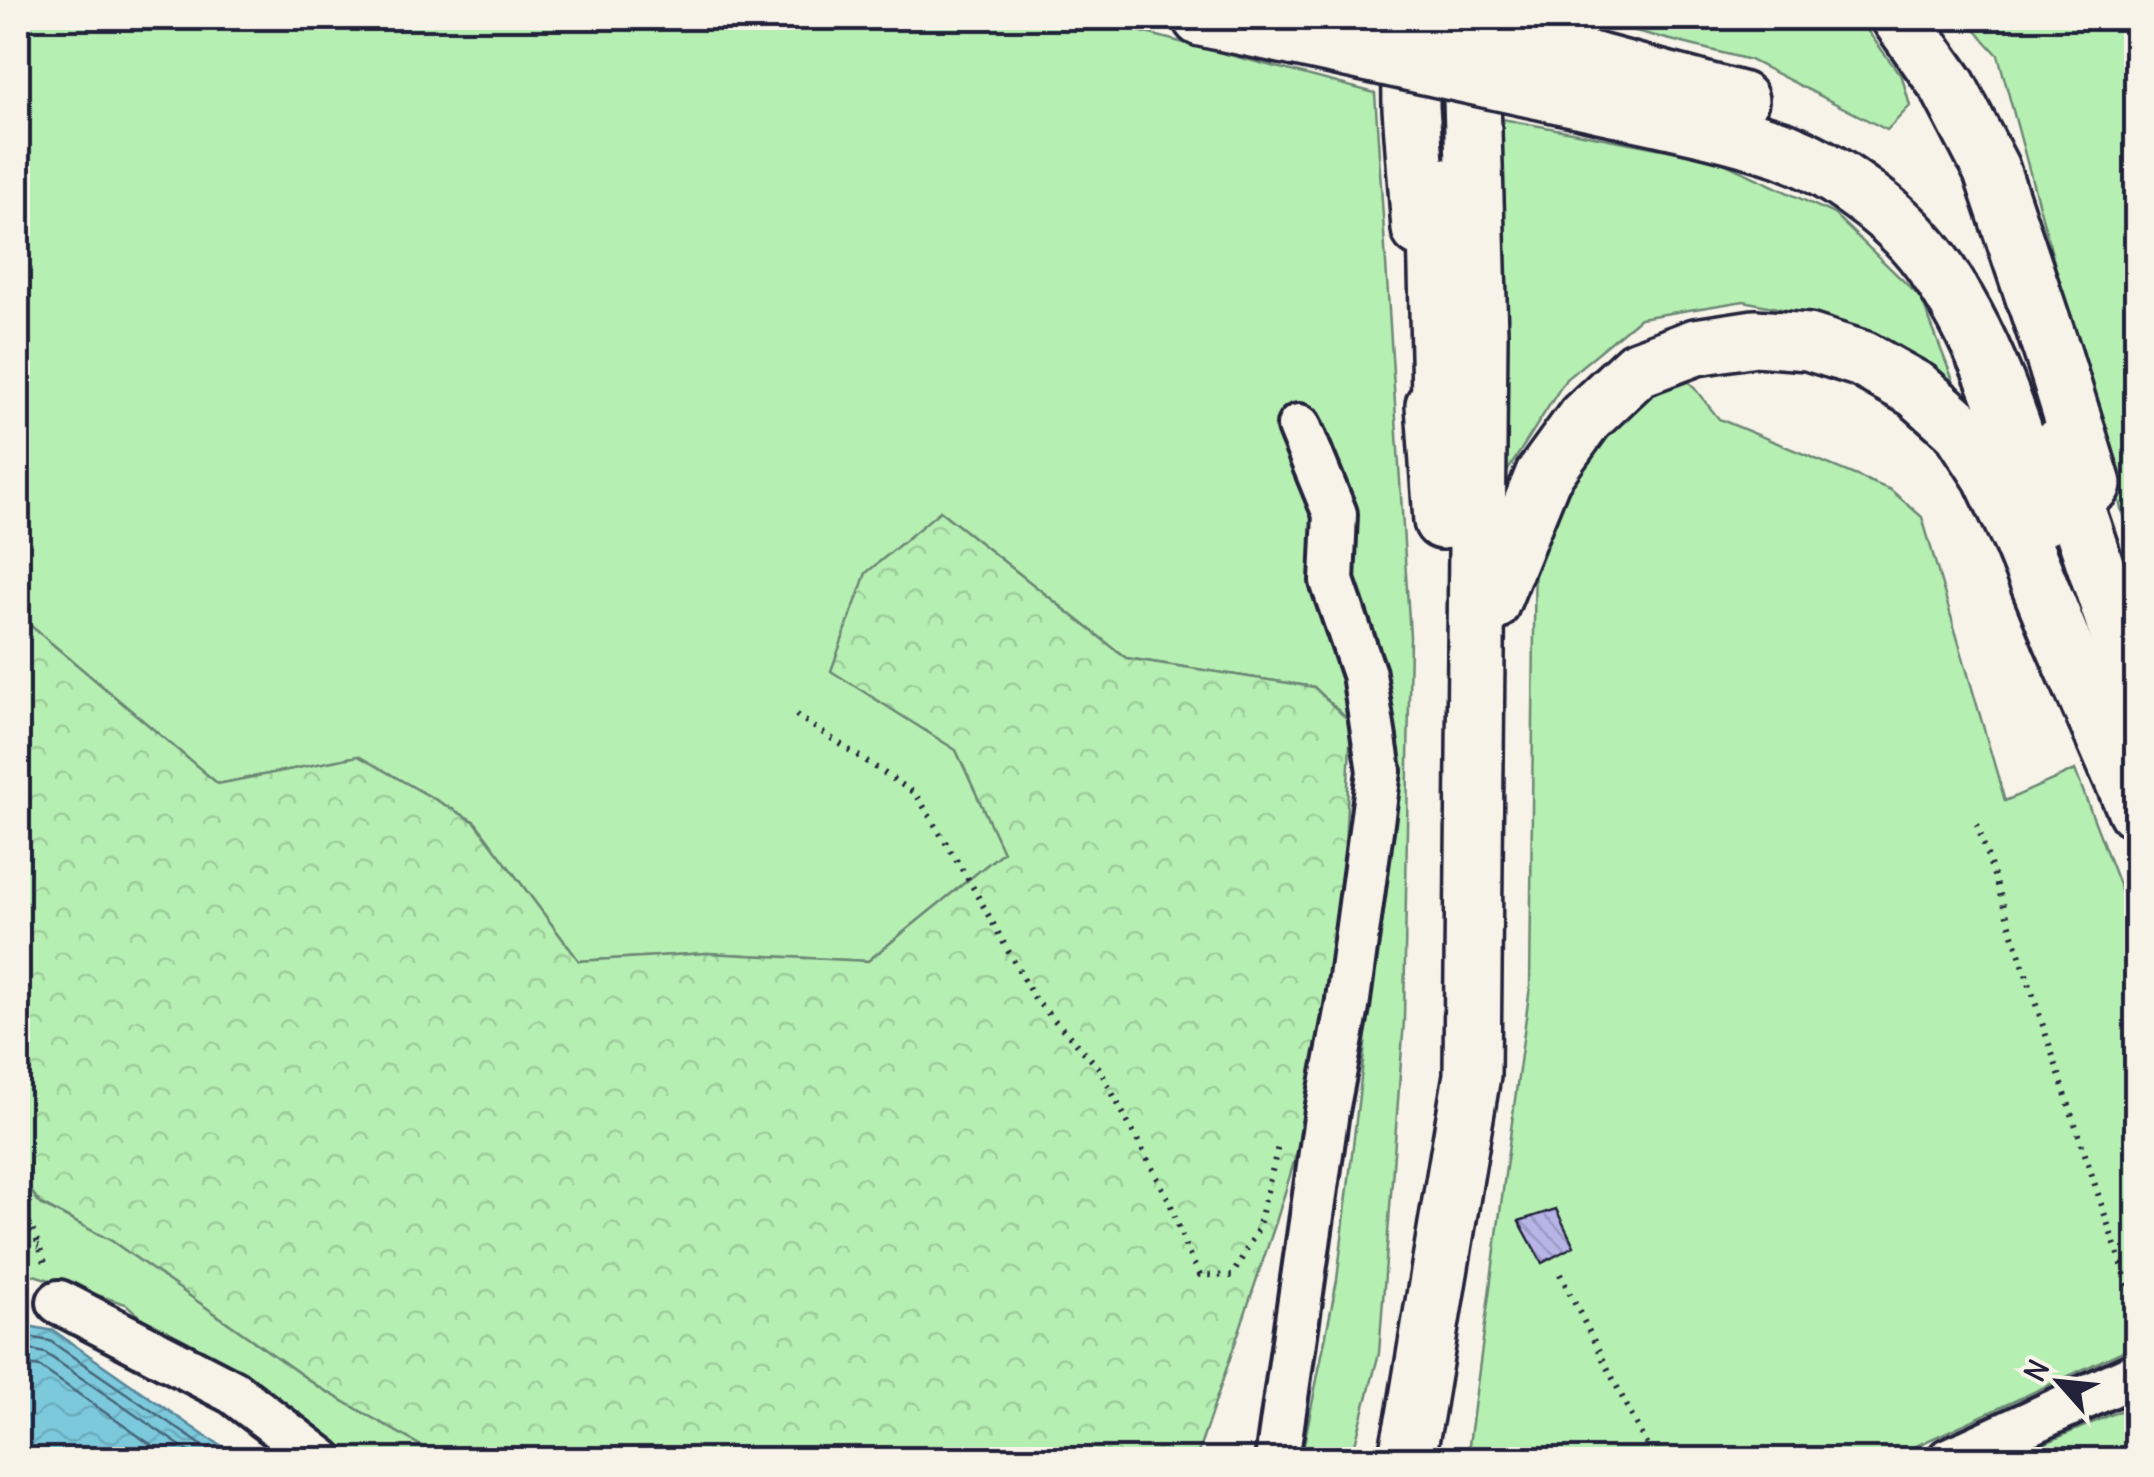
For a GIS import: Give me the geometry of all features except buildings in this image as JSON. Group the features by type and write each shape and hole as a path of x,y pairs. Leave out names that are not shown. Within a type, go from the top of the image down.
{"main road":[{"path":"1201,18 1296,38 1592,82 1728,96 1865,150 1916,192 1960,243 1994,293 2050,430 2136,687"},
{"path":"1394,18 1592,82 1703,127 1787,151 1832,173 1882,209 1928,258 1962,310 1994,380 2030,478 2136,806"},
{"path":"1410,18 1411,108 1442,521"},
{"path":"1431,18 1445,863 1436,1292"},
{"path":"1406,1460 1472,1075 1478,335 1470,18"},
{"path":"1900,18 1948,86 1991,169 2106,527 2136,667"},
{"path":"1478,640 1543,476 1584,418 1637,369 1696,347 1754,338 1808,342 1862,359 1917,390 1960,428 1991,476 2022,542 2060,638 2136,806"}],"street":[{"path":"1277,1460 1379,771 1364,674 1332,581 1335,514 1300,426"},
{"path":"59,1302 233,1392 322,1460"},
{"path":"1949,1460 2136,1374"}],"path":[{"path":"796,714 916,794 1034,998 1098,1068 1169,1200 1200,1275 1232,1276 1258,1229 1279,1142"},
{"path":"1977,824 2136,1310"},
{"path":"18,1202 40,1246 59,1302"},
{"path":"18,1238 40,1246"},
{"path":"1560,1274 1654,1460"}],"green space":[{"path":"18,18 1089,18 1375,93 1410,636 1404,1021 1379,1353 1351,1459 1301,1459 1337,1280 1373,945 1351,723 1314,687 1126,658 940,511 832,671 956,750 1004,851 868,961 707,953 579,961 475,822 358,756 218,784 18,615"},
{"path":"1584,18 1858,18 1902,77 1910,106 1887,130 1750,60"},
{"path":"1964,18 2114,18 2126,33 2136,77 2136,536 2129,538 1998,55"},
{"path":"1502,119 1715,159 1834,214 1921,298 1963,406 1917,358 1819,317 1744,301 1640,318 1566,379 1502,480"},
{"path":"1687,379 1719,419 1891,490 1922,517 2005,801 2075,770 2136,929 2136,1345 1888,1459 1467,1460 1530,987 1535,541 1583,454 1636,404"},
{"path":"940,511 1126,658 1314,687 1351,723 1342,909 1321,1071 1277,1219 1196,1459 444,1459 319,1387 112,1241 40,1203 18,1173 18,615 218,784 358,756 475,822 579,961 707,953 868,961 1003,852 956,750 831,671 866,573"},
{"path":"18,1173 40,1204 112,1241 319,1387 444,1459 332,1459 199,1368 126,1304 18,1270"},
{"path":"2136,1404 2136,1459 2008,1459"}],"water":[{"path":"18,1324 54,1331 205,1436 245,1459 18,1459"}]}
